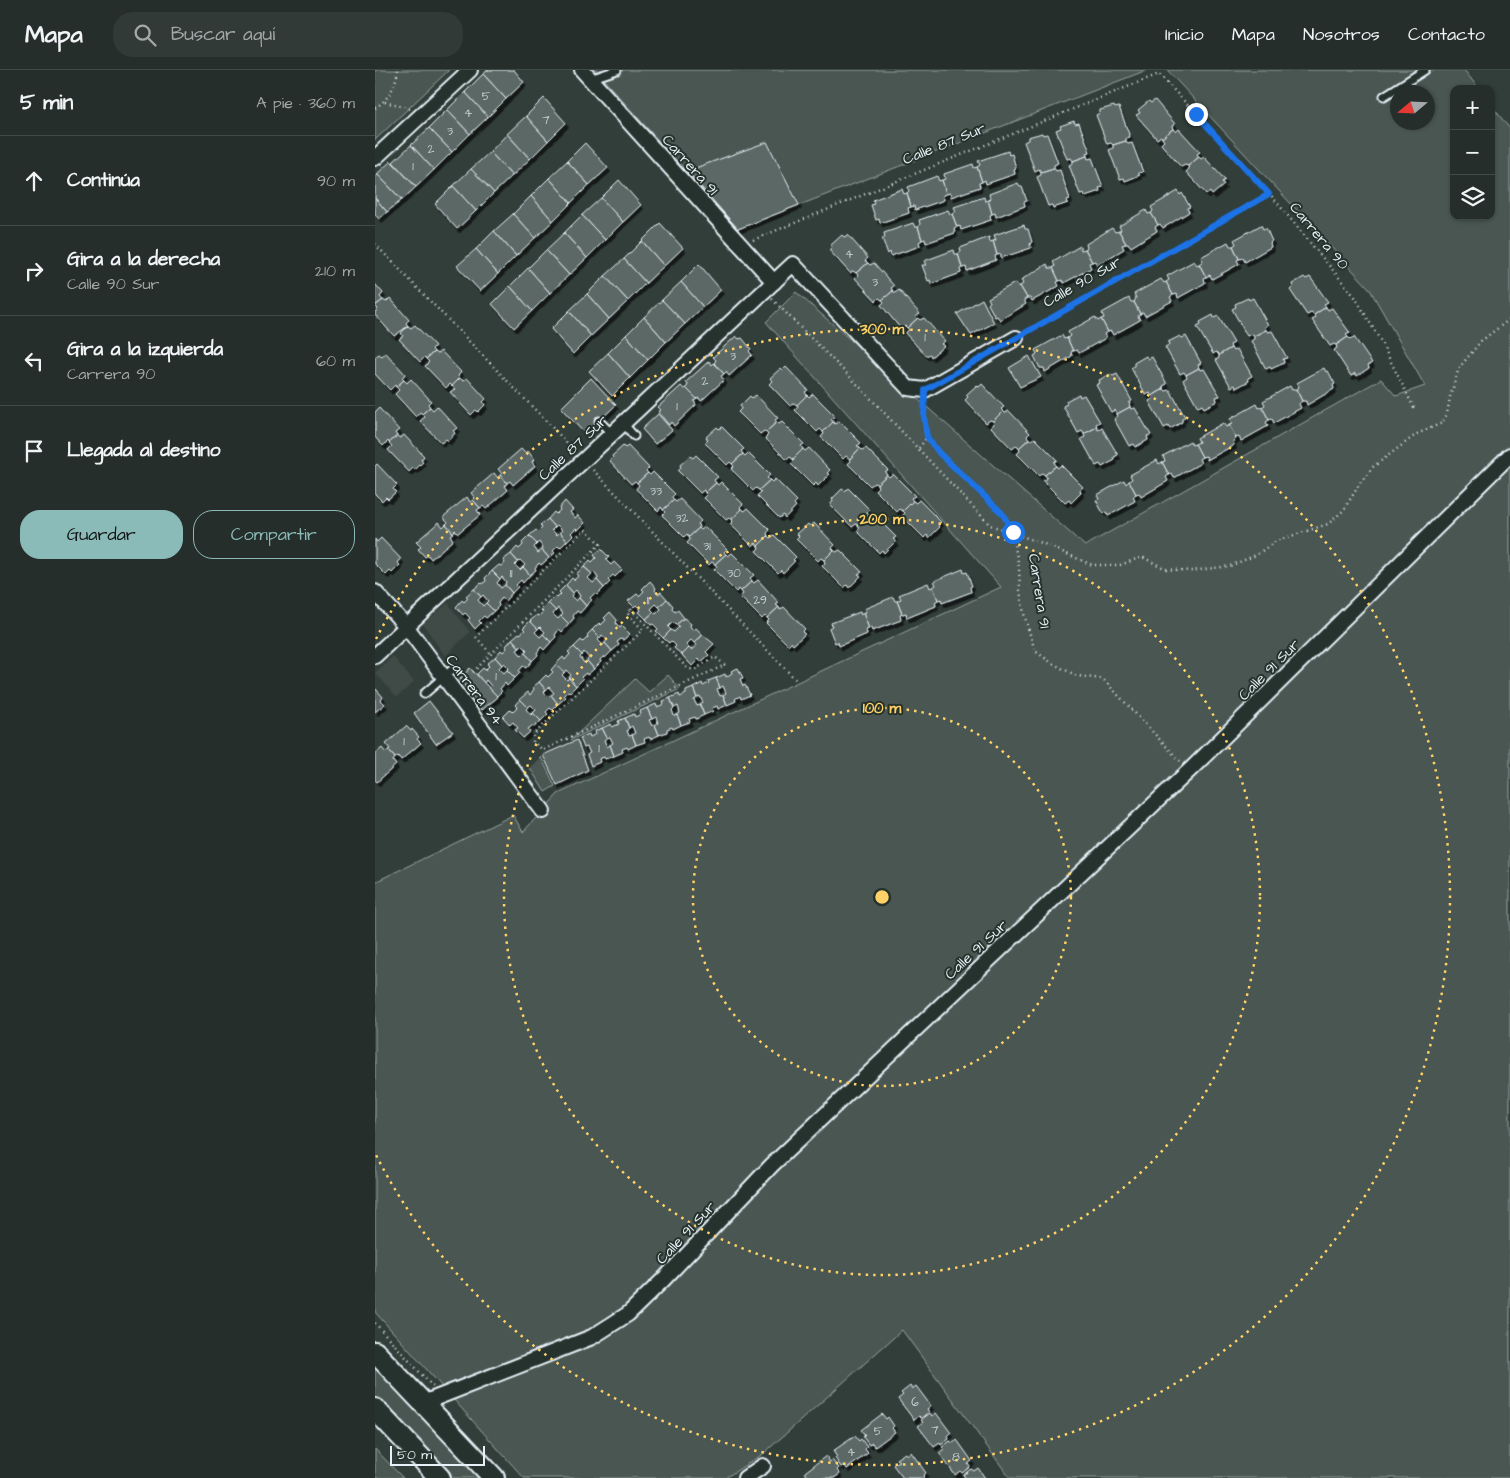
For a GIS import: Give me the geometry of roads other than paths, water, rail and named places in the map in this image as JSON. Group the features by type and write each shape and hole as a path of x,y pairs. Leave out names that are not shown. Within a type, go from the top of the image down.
{"main road":[{"path":"375,1352 432,1399 494,1478"},
{"path":"378,1416 439,1478"}],"street":[{"path":"375,158 470,70"},
{"name":"Carrera 91","path":"586,75 740,245 769,286"},
{"name":"Calle 87 Sur","path":"375,656 793,264 908,388 925,390 1016,338"},
{"name":"Calle 91 Sur","path":"432,1399 592,1337 628,1314 664,1279 772,1165 1192,768 1510,456"},
{"name":"Carrera 94","path":"375,592 448,673 543,811"},
{"path":"745,1478 763,1466"}],"lane":[{"path":"586,75 617,70"},
{"path":"1384,96 1425,70"},
{"path":"599,421 612,434"},
{"path":"623,423 634,436"},
{"path":"423,694 448,673"}]}
